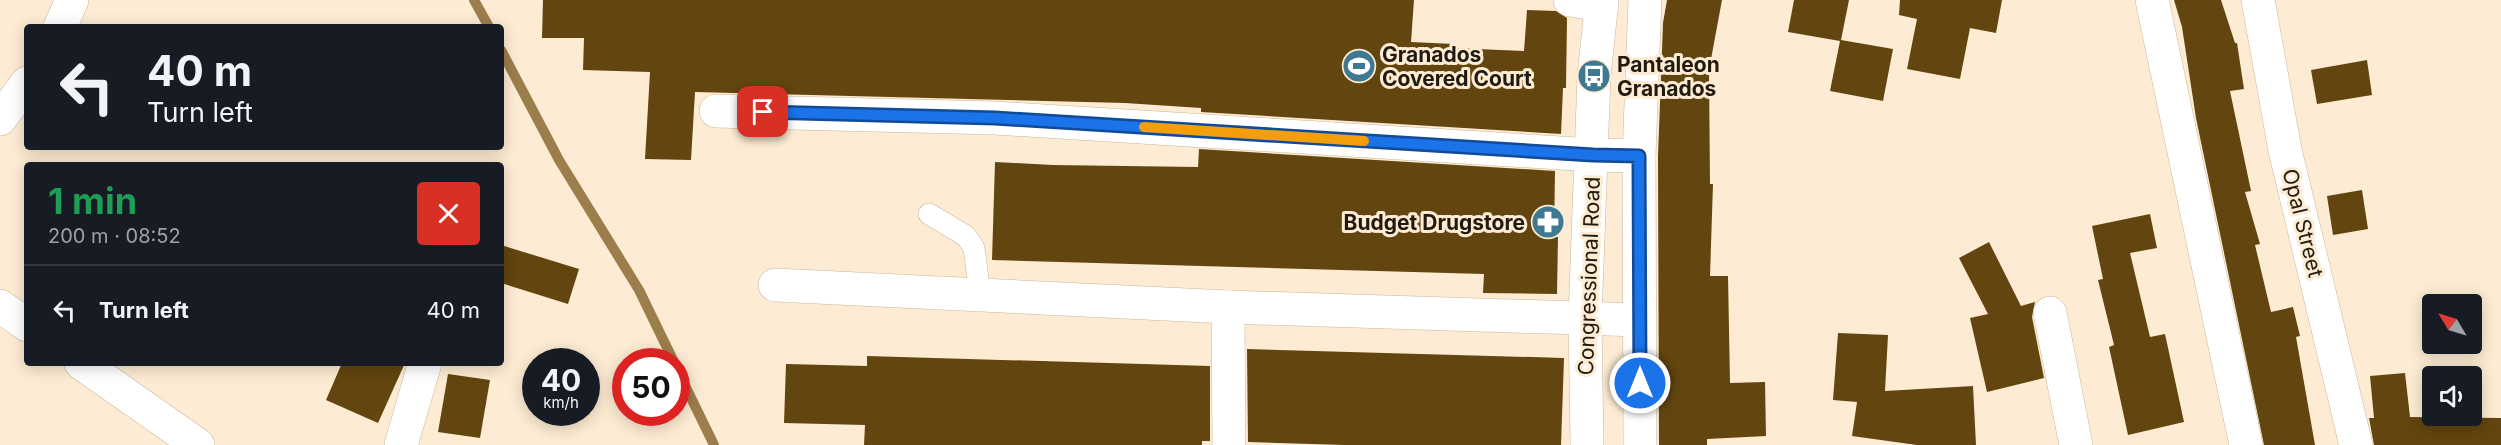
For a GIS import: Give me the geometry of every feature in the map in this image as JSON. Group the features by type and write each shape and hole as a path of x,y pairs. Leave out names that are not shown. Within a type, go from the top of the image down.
{"street":[{"path":"61,24 72,0"},
{"path":"1570,0 1602,2"},
{"path":"1640,445 1639,156 1645,0"},
{"path":"2152,0 2246,445"},
{"name":"Opal Street","path":"2258,0 2285,150 2356,445"},
{"name":"Congressional Road","path":"1587,445 1585,318 1593,155 1594,76 1602,2"},
{"path":"0,118 24,87"},
{"path":"716,111 995,118 1639,156"},
{"path":"775,285 1228,307 1639,320"},
{"path":"0,306 24,323"},
{"path":"1228,307 1229,445"},
{"path":"2050,313 2076,445"},
{"path":"85,366 198,445"},
{"path":"401,445 424,366"}],"lane":[{"path":"929,214 966,236 974,248 980,294"}],"building":[{"path":"543,0 1414,0 1411,42 1454,44 1454,48 1524,51 1527,10 1556,11 1567,18 1566,88 1563,88 1561,134 1201,112 1201,108 1125,103 695,92 691,160 645,159 650,72 583,70 584,38 542,38"},
{"path":"1667,0 1722,0 1709,70 1710,184 1713,184 1710,276 1728,276 1730,383 1765,382 1766,436 1707,439 1707,445 1659,445 1658,156 1663,23"},
{"path":"1794,0 1849,0 1841,40 1893,49 1883,101 1830,91 1840,41 1788,32"},
{"path":"1900,0 2002,0 1996,33 1970,28 1960,79 1907,69 1917,19 1899,15"},
{"path":"2174,0 2221,0 2235,43 2237,43 2244,89 2230,91 2251,191 2245,192 2260,244 2255,245 2271,312 2293,307 2300,336 2296,337 2315,445 2264,445 2196,118 2182,27"},
{"path":"2367,60 2372,95 2317,104 2311,70"},
{"path":"1199,149 1555,171 1554,237 1558,237 1557,294 1483,293 1484,274 992,260 995,162 1198,167"},
{"path":"2362,190 2368,229 2333,235 2327,196"},
{"path":"2150,214 2157,248 2130,253 2150,337 2165,334 2184,422 2128,435 2109,347 2114,345 2098,280 2103,279 2092,226"},
{"path":"1989,242 2021,306 2035,302 2032,317 2044,378 1987,392 1970,318 1988,314 1959,258"},
{"path":"504,246 579,269 568,304 504,284"},
{"path":"1838,333 1888,335 1885,391 1973,386 1976,445 1917,445 1852,436 1857,402 1833,400"},
{"path":"1247,349 1564,358 1561,445 1345,445 1248,442"},
{"path":"867,356 1210,366 1210,441 1202,441 1202,445 864,445 865,425 784,423 786,364 867,366"},
{"path":"341,366 404,366 378,423 326,400"},
{"path":"2405,373 2410,417 2422,417 2422,426 2482,426 2482,418 2501,418 2501,445 2374,445 2369,418 2374,418 2370,376"},
{"path":"448,374 490,380 480,438 438,432"}],"waterway":[{"path":"474,0 487,24"},
{"path":"504,56 559,160 639,290 667,348"},
{"path":"690,396 714,445"}],"slow traffic":[{"path":"1144,127 1364,141"}],"place":[{"name":"Granados Covered Court","path":"1359,66"},
{"name":"Pantaleon Granados","path":"1594,76"},
{"name":"Budget Drugstore","path":"1548,222"}],"route":[{"path":"763,112 995,118 1639,156 1640,383"}]}
